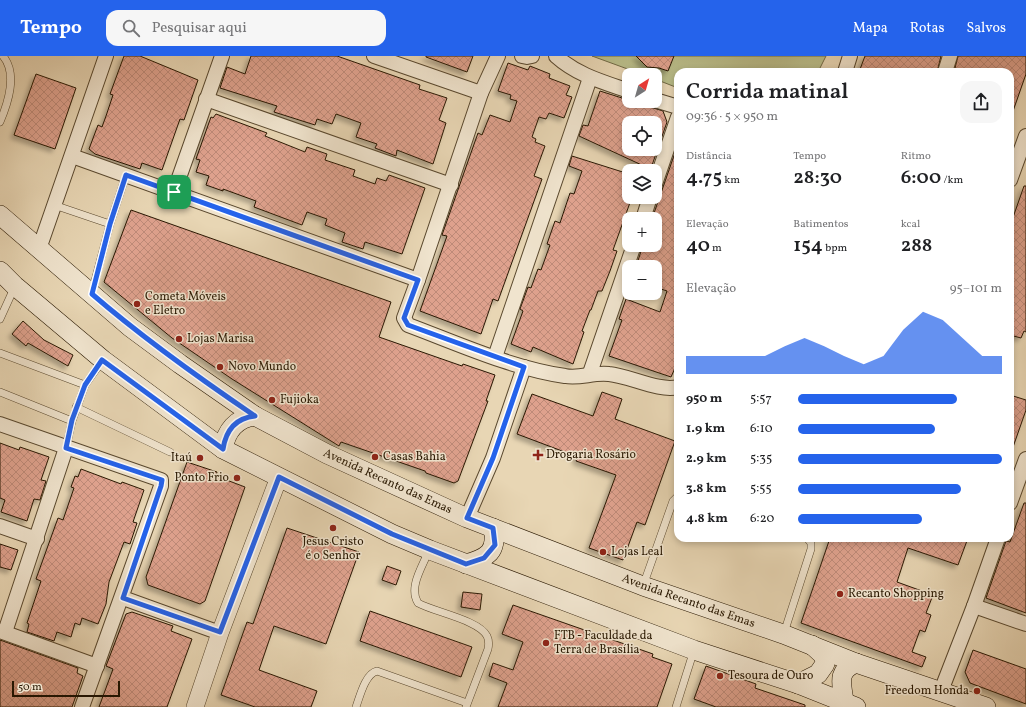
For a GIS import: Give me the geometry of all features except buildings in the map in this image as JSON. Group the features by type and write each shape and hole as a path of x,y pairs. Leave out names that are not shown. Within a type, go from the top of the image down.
{"main road":[{"name":"Avenida Recanto das Emas","path":"0,215 130,326 180,364 255,416 327,454 467,518 643,586 783,634 856,663 986,707"},
{"path":"0,271 15,286 102,360 223,449 392,534 430,550 694,650 798,684 850,705"},
{"path":"223,449 228,432 233,426 246,417 255,416"},
{"path":"466,564 484,558 491,551 495,545 493,528"},
{"path":"798,684 818,674 825,664 824,656 812,645"},
{"path":"850,705 841,682 843,672 847,666 856,663"}],"street":[{"path":"39,249 106,56"},
{"path":"174,192 222,56"},
{"path":"374,56 481,93"},
{"path":"498,56 481,93 451,185 404,318 408,325 524,367 578,378 590,373 609,374 663,387 674,388"},
{"path":"522,56 532,56"},
{"path":"556,56 567,66 590,78 622,89"},
{"path":"846,68 850,56"},
{"path":"946,68 950,56"},
{"path":"495,357 590,78"},
{"path":"206,99 451,185"},
{"path":"662,102 674,106"},
{"path":"662,164 674,129"},
{"path":"1014,169 1026,136"},
{"path":"72,156 418,280"},
{"path":"590,373 632,252"},
{"path":"467,518 493,458 524,367"},
{"path":"0,424 162,480 123,598 82,707"},
{"path":"66,448 37,538 2,631 97,666"},
{"path":"1014,489 1026,459"},
{"path":"197,706 220,632 279,477"},
{"path":"0,526 37,538"},
{"path":"941,691 974,606 997,542"},
{"path":"123,598 220,632"},
{"path":"974,606 1026,624"}],"lane":[{"path":"0,122 6,110 12,76 8,62 3,56"},
{"path":"92,294 110,224 126,175"},
{"path":"54,205 110,224"},
{"path":"0,319 15,286"},
{"path":"0,353 85,385"},
{"path":"66,448 72,420 85,385 102,360"},
{"path":"0,392 72,420"},
{"path":"76,407 170,452"},
{"path":"643,586 674,500"},
{"path":"783,634 812,549 811,542"},
{"path":"356,707 370,674 377,671 466,705 488,649 489,641 487,635 476,626 425,607 418,603 414,598 417,579 430,550"},
{"path":"676,707 694,650"}],"green space":[{"path":"592,56 826,56 820,68 674,68 674,86 662,82 662,68 625,68"}],"place":[{"name":"Cometa Móveis e Eletro","path":"137,304"},
{"name":"Lojas Marisa","path":"179,339"},
{"name":"Novo Mundo","path":"220,367"},
{"name":"Fujioka","path":"272,400"},
{"name":"Drogaria Rosário","path":"538,455"},
{"name":"Casas Bahia","path":"375,457"},
{"name":"Itaú","path":"200,458"},
{"name":"Ponto Frio","path":"237,478"},
{"name":"Jesus Cristo é o Senhor","path":"333,528"},
{"name":"Lojas Leal","path":"603,552"},
{"name":"Recanto Shopping","path":"840,594"},
{"name":"FTB - Faculdade da Terra de Brasília","path":"546,643"},
{"name":"Tesoura de Ouro","path":"720,676"},
{"name":"Freedom Honda","path":"977,691"}],"route":[{"path":"126,175 174,192 418,280 404,318 408,325 524,367 493,458 467,518 493,528 495,545 484,558 466,564 430,550 392,534 279,477 220,632 123,598 162,480 66,448 72,420 85,385 102,360 223,449 224,439 233,426 246,417 255,416 180,364 130,326 92,294 110,224 126,175"}]}
